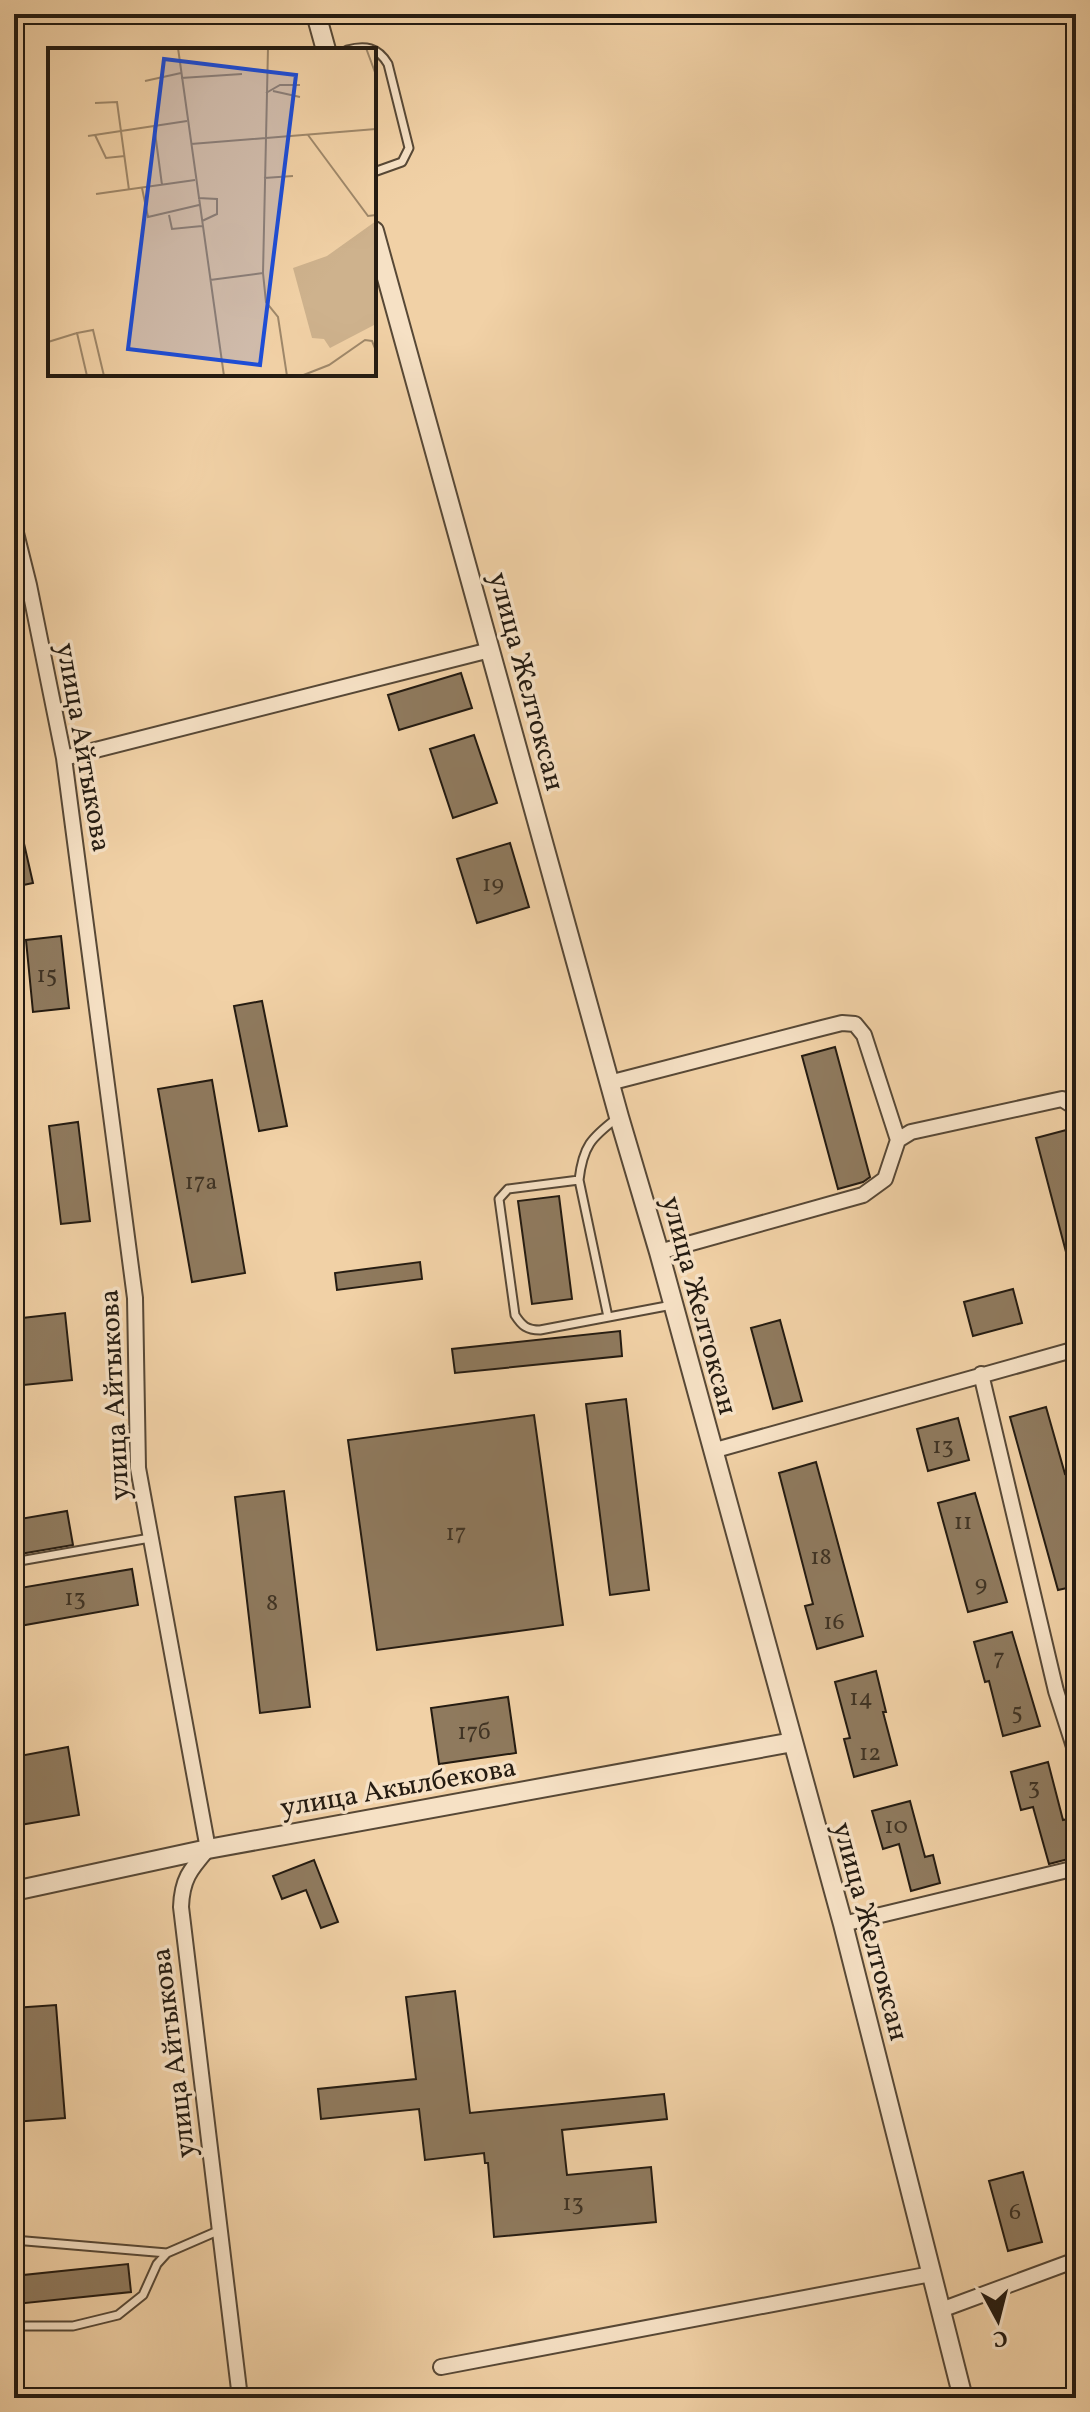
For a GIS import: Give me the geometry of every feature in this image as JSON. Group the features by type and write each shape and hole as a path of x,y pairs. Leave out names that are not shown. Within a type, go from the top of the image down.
{"street":[{"path":"316,14 325,48"},
{"name":"улица Желтоксан","path":"376,238 843,1924 963,2398"},
{"name":"улица Айтыкова","path":"14,525 64,758 135,1298 138,1468 208,1849 190,1870 182,1886 181,1907 240,2398"},
{"path":"14,592 29,585"},
{"path":"64,758 490,650"},
{"path":"609,1083 842,1023 855,1024 864,1035 898,1140 885,1179 863,1195 659,1252"},
{"path":"898,1140 922,1128 1062,1099 1076,1108"},
{"path":"712,1451 1076,1349"},
{"path":"981,1374 1056,1691 1076,1753"},
{"name":"улица Акылбекова","path":"14,1891 208,1849 793,1742"},
{"path":"843,1924 1076,1868"},
{"path":"941,2310 1076,2260"},
{"path":"441,2367 931,2274"}],"lane":[{"path":"376,52 382,54 388,64 409,148 402,162 376,171"},
{"path":"608,1317 579,1180 583,1156 591,1138 619,1117"},
{"path":"579,1180 508,1189 499,1199 515,1315 521,1325 530,1330 540,1330 672,1305"},
{"path":"14,1562 150,1538"},
{"path":"14,2326 73,2326 118,2315 143,2295 157,2264 167,2253 220,2230"},
{"path":"14,2240 167,2253"}],"building":[{"path":"461,673 472,708 399,730 388,695"},
{"path":"474,735 497,803 453,818 430,749"},
{"path":"14,826 20,826 33,883 14,887"},
{"path":"510,843 529,907 477,923 457,859"},
{"path":"61,936 69,1008 33,1012 26,940"},
{"path":"262,1001 287,1126 259,1131 234,1006"},
{"path":"835,1047 870,1177 838,1189 802,1056"},
{"path":"212,1080 245,1273 192,1282 158,1089"},
{"path":"78,1122 90,1221 61,1224 49,1126"},
{"path":"1070,1129 1076,1151 1076,1271 1071,1271 1036,1138"},
{"path":"559,1196 572,1299 532,1304 518,1201"},
{"path":"420,1262 422,1279 337,1290 335,1273"},
{"path":"1013,1289 1022,1323 973,1336 964,1302"},
{"path":"65,1313 72,1380 14,1386 14,1319"},
{"path":"780,1320 802,1401 773,1409 751,1328"},
{"path":"620,1331 622,1356 455,1373 452,1349"},
{"path":"626,1399 649,1590 610,1595 586,1404"},
{"path":"1046,1407 1065,1474 1076,1471 1076,1586 1058,1590 1010,1417"},
{"path":"534,1415 563,1625 377,1650 348,1440"},
{"path":"958,1418 969,1460 928,1471 917,1429"},
{"path":"816,1462 863,1636 817,1649 805,1606 813,1604 779,1473"},
{"path":"284,1491 310,1707 260,1713 235,1497"},
{"path":"975,1493 1007,1602 968,1612 938,1503"},
{"path":"67,1511 73,1545 14,1555 14,1520"},
{"path":"132,1569 138,1605 14,1627 14,1589"},
{"path":"1012,1632 1040,1726 1003,1736 989,1681 985,1682 974,1642"},
{"path":"876,1671 897,1765 854,1777 844,1739 850,1738 835,1682"},
{"path":"508,1697 516,1753 439,1764 431,1708"},
{"path":"68,1747 79,1815 14,1826 14,1757"},
{"path":"1048,1762 1063,1820 1073,1818 1076,1830 1076,1857 1049,1864 1033,1807 1021,1810 1011,1772"},
{"path":"910,1801 925,1857 933,1855 940,1883 911,1891 899,1844 883,1849 872,1811"},
{"path":"314,1860 338,1922 321,1928 306,1890 282,1899 273,1876"},
{"path":"455,1991 470,2113 664,2094 667,2119 562,2130 567,2175 651,2167 656,2222 494,2237 488,2163 485,2163 484,2153 425,2160 419,2109 321,2119 318,2089 416,2079 406,1997"},
{"path":"56,2005 65,2118 14,2122 14,2008"},
{"path":"1023,2172 1042,2242 1008,2251 989,2181"},
{"path":"128,2264 131,2292 16,2304 14,2276"}]}
